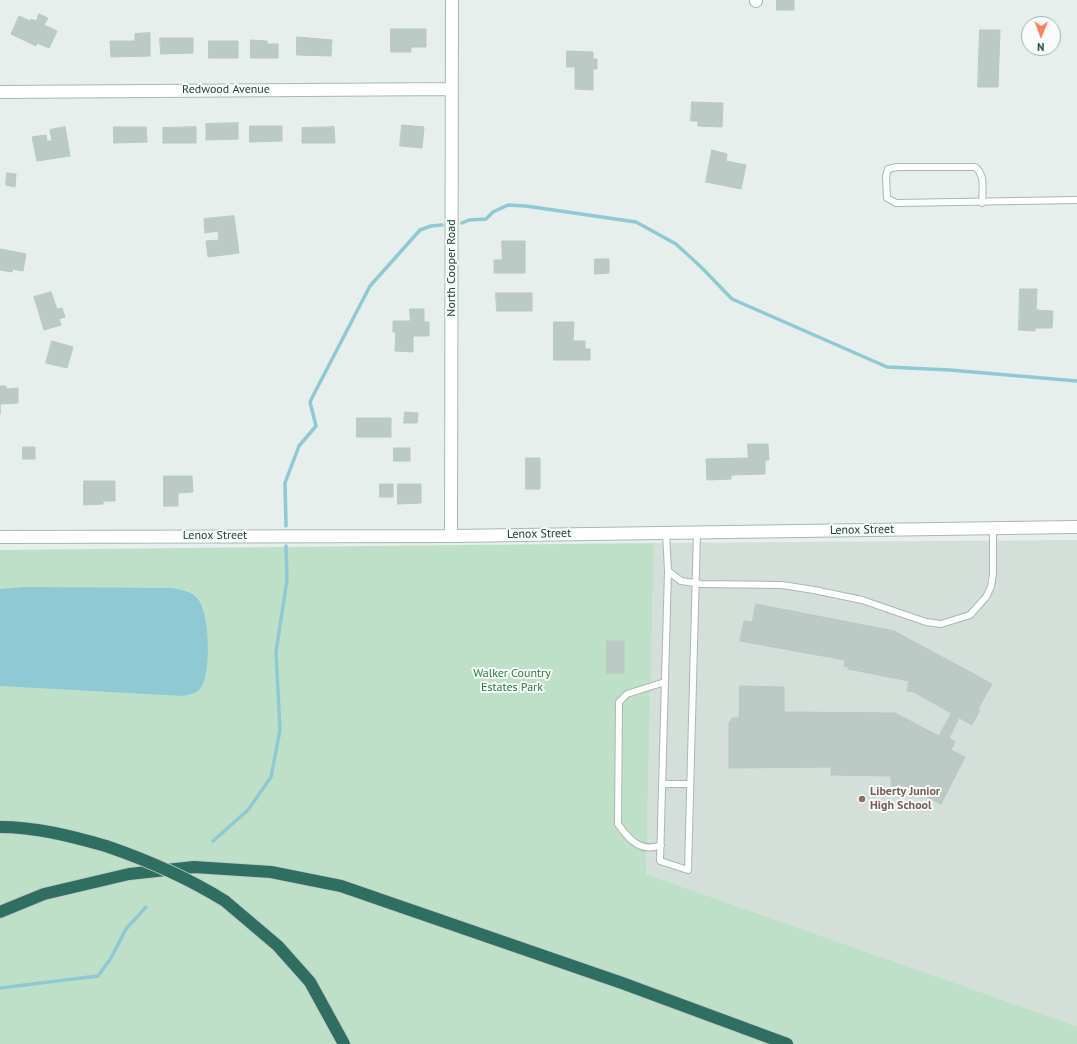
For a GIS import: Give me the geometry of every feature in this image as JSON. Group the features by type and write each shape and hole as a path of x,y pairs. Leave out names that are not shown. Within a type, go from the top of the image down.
{"highway":[{"path":"0,827 15,827 63,834 106,846 140,858 192,882 225,901 278,946 310,982 344,1044"},
{"path":"0,912 44,894 130,874 194,867 271,872 341,886 622,983 787,1044"}],"street":[{"name":"North Cooper Road","path":"451,536 452,0"},
{"name":"Redwood Avenue","path":"0,92 452,89"},
{"name":"Lenox Street","path":"0,537 451,536 1077,527"}],"lane":[{"path":"982,203 982,176 980,171 975,167 897,167 888,169 886,176 887,198 896,203 982,203 1077,200"},
{"path":"668,571 681,581 696,583 782,585 814,590 862,600 926,622 941,624 970,615 979,607 986,597 991,587 993,574 993,528"},
{"path":"666,533 668,571 660,861 688,870 697,532"},
{"path":"661,846 654,848 639,847 627,838 618,824 619,702 627,694 665,682"},
{"path":"662,784 690,784"}],"shaded area":[{"name":"Liberty Junior High School","path":"1077,540 1077,1026 646,874 654,543"}],"green space":[{"name":"Walker Country Estates Park","path":"654,543 646,874 1077,1026 1077,1044 0,1044 0,550"}],"water":[{"path":"25,587 172,588 192,594 197,598 201,605 205,615 207,628 207,667 201,688 197,692 184,696 0,686 0,589"}],"building":[{"path":"777,0 794,0 794,10 777,10"},
{"path":"39,14 48,18 44,25 57,31 49,48 37,43 36,46 11,34 19,16 30,21 31,19 36,21"},
{"path":"391,29 426,29 426,47 411,47 411,52 391,52"},
{"path":"980,30 1000,30 998,87 978,87"},
{"path":"150,33 150,56 111,57 110,41 135,41 135,34"},
{"path":"297,37 332,40 331,56 297,55"},
{"path":"160,38 193,38 193,53 161,54"},
{"path":"251,40 267,41 267,44 278,44 278,58 251,58"},
{"path":"209,41 238,41 238,58 209,58"},
{"path":"567,51 593,52 593,59 597,59 597,69 593,69 593,90 575,89 575,67 567,67"},
{"path":"692,102 723,103 722,127 698,126 698,121 691,121"},
{"path":"238,123 238,139 206,140 206,124"},
{"path":"402,125 424,127 422,148 400,146"},
{"path":"250,126 282,126 282,141 250,142"},
{"path":"65,127 70,156 37,161 32,137 46,135 47,141 52,141 50,130"},
{"path":"114,127 146,127 147,142 114,143"},
{"path":"196,127 196,143 163,143 163,128"},
{"path":"334,127 335,143 302,143 302,128"},
{"path":"712,150 727,154 726,161 746,165 741,189 706,182"},
{"path":"7,173 16,174 15,187 6,185"},
{"path":"234,216 239,253 208,257 206,241 219,240 218,231 205,233 204,219"},
{"path":"502,241 525,241 525,273 494,273 494,260 502,260"},
{"path":"0,249 26,254 23,271 13,269 12,272 0,270"},
{"path":"595,259 609,259 609,273 595,274"},
{"path":"1020,289 1037,289 1036,310 1053,311 1052,328 1035,328 1035,331 1019,330"},
{"path":"51,292 57,309 62,308 65,317 59,319 61,325 44,330 34,297"},
{"path":"496,293 532,293 532,311 497,311"},
{"path":"410,309 424,309 424,322 429,322 429,336 413,336 413,352 395,351 396,332 393,332 393,321 410,321"},
{"path":"554,322 574,322 573,341 585,341 585,349 590,349 590,360 554,360"},
{"path":"52,341 73,347 67,368 46,363"},
{"path":"0,386 6,386 6,389 18,388 18,403 0,404"},
{"path":"405,412 418,413 417,423 404,423"},
{"path":"357,418 391,418 391,437 357,437"},
{"path":"748,444 768,444 769,460 765,460 765,474 731,475 731,479 707,480 706,459 748,458"},
{"path":"23,447 35,447 35,459 23,459"},
{"path":"394,448 410,448 410,461 394,461"},
{"path":"526,458 540,458 540,489 526,489"},
{"path":"164,476 192,476 193,492 178,493 178,506 164,506"},
{"path":"84,481 115,481 115,501 103,501 103,504 84,505"},
{"path":"380,484 393,484 393,497 380,497"},
{"path":"398,484 421,484 421,503 398,504"},
{"path":"756,604 894,631 992,684 978,709 980,710 972,725 914,692 907,691 909,681 848,669 849,667 844,666 845,660 740,641 744,621 752,622"},
{"path":"607,641 624,641 624,673 607,673"},
{"path":"740,686 784,687 784,712 895,713 939,736 951,714 959,718 949,738 955,742 951,750 965,757 941,804 905,786 891,786 891,776 831,775 831,767 729,768 729,723 732,718 739,718"}],"waterway":[{"path":"462,223 469,220 486,219 493,212 508,205 526,206 636,222 676,244 732,299 887,367 950,370 1077,381"},
{"path":"286,526 285,483 299,446 316,426 310,402 314,394 370,286 420,230 431,226 442,225"},
{"path":"213,841 248,810 271,777 280,730 276,652 287,580 286,546"},
{"path":"0,988 98,976 111,958 126,929 146,907"}],"place":[{"name":"Liberty Junior High School","path":"862,799"}]}
